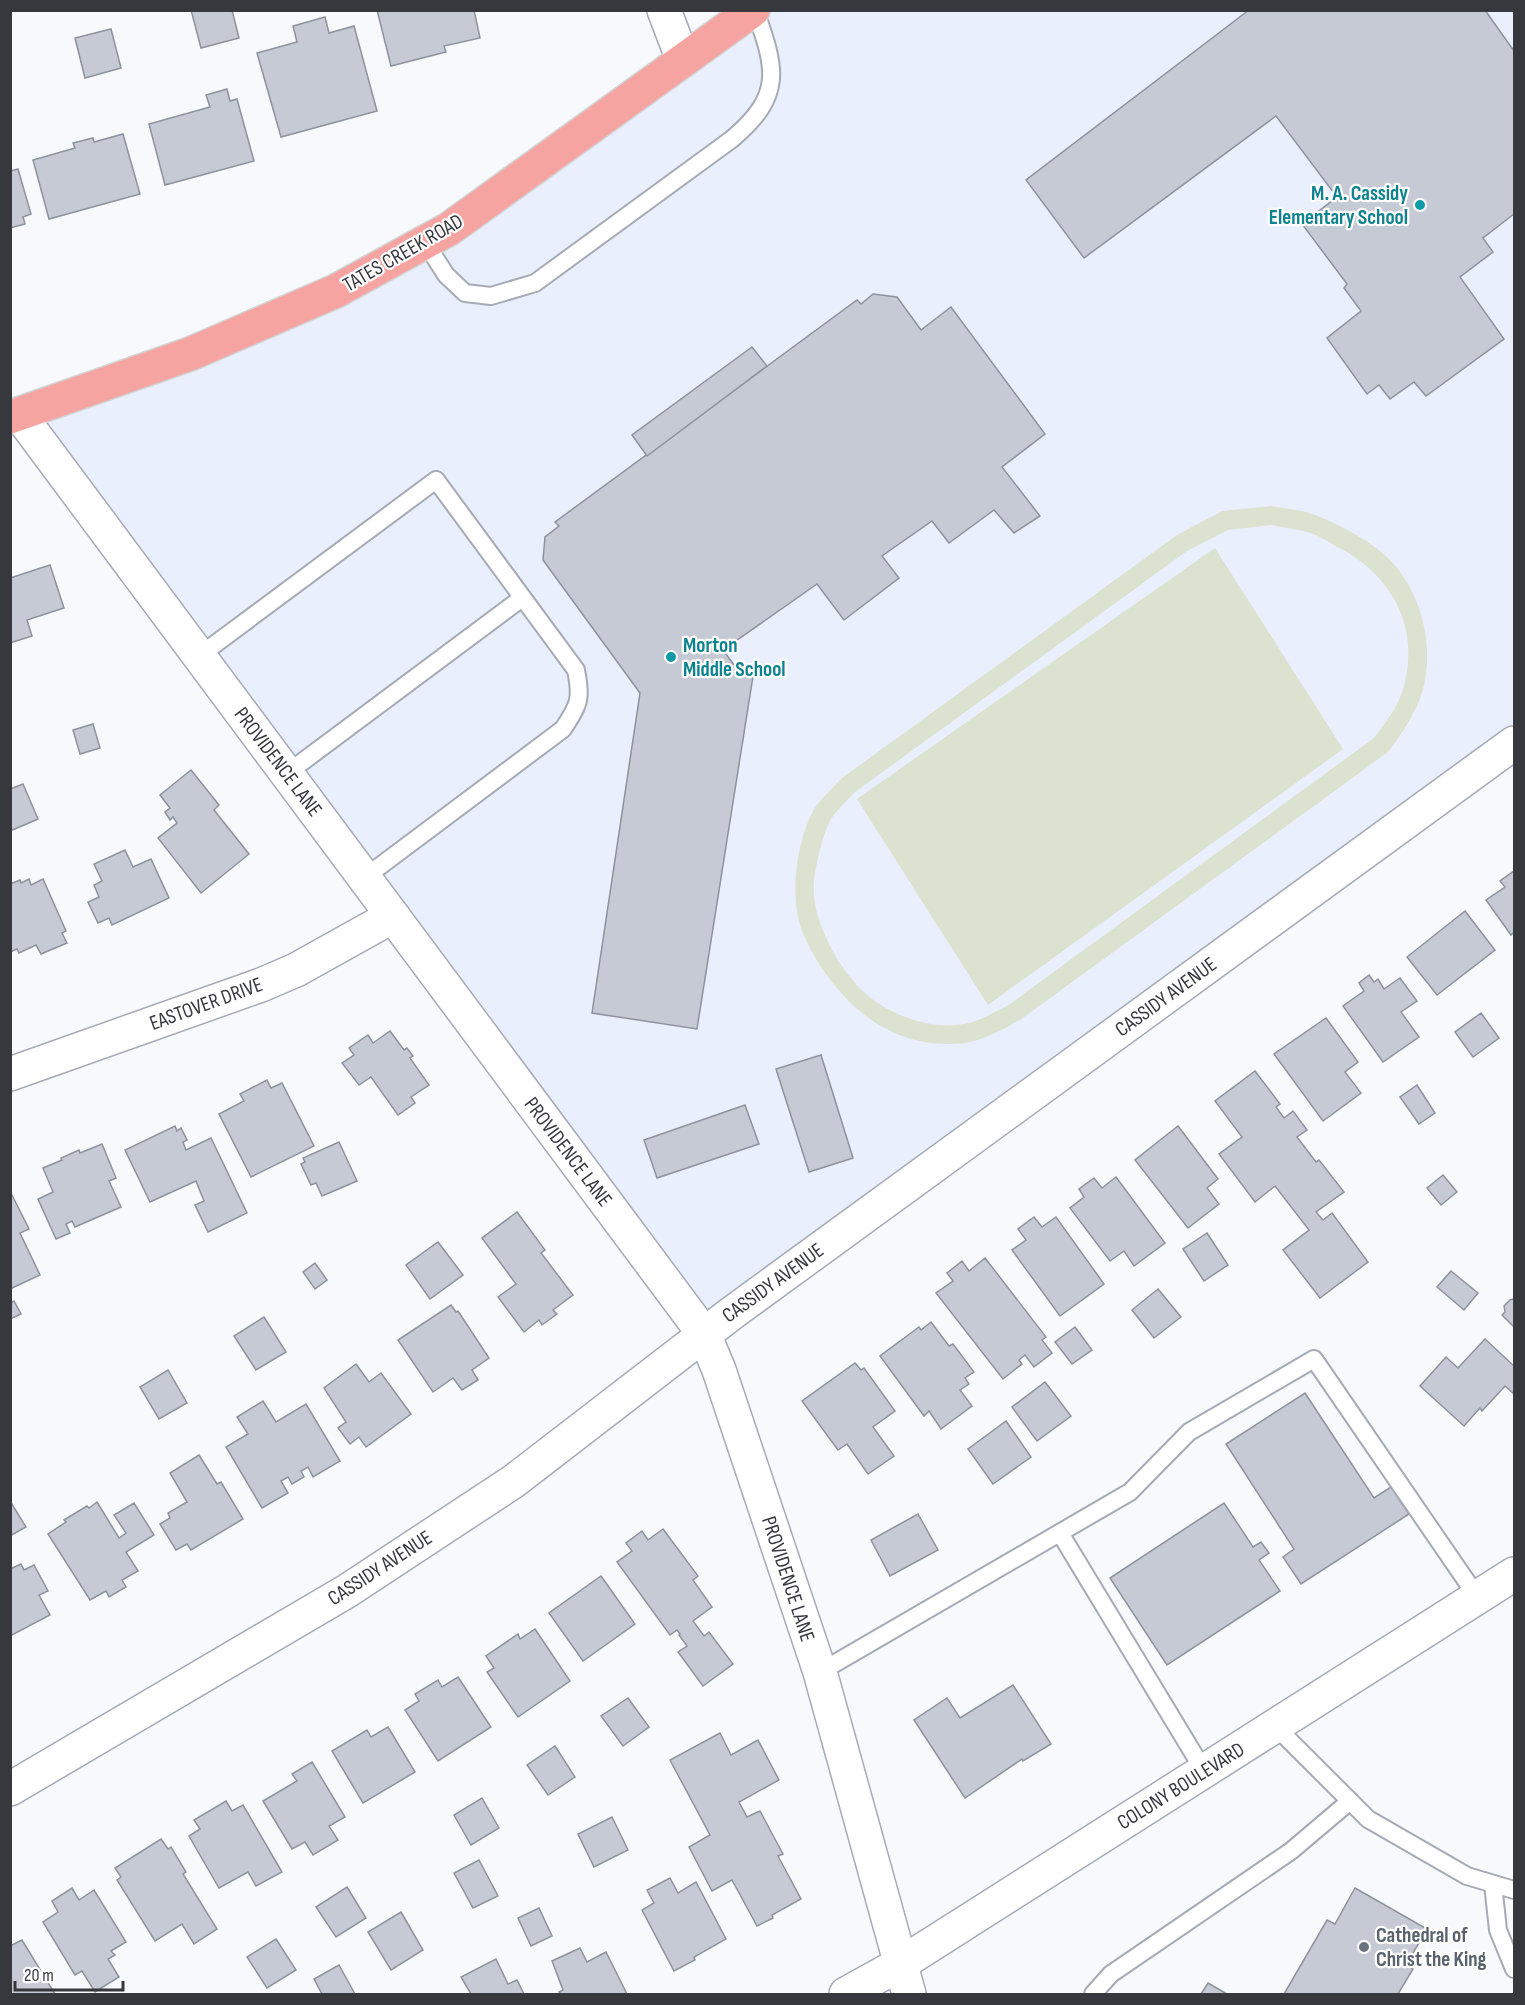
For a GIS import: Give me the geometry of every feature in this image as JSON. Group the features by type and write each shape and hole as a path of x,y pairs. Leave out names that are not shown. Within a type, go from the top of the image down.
{"main road":[{"name":"TATES CREEK ROAD","path":"15,416 190,354 336,291 449,229 754,10"}],"street":[{"path":"664,10 683,60"},
{"name":"PROVIDENCE LANE","path":"15,416 199,656 704,1334 719,1370 820,1672 909,1995"},
{"name":"CASSIDY AVENUE","path":"10,1790 357,1585 513,1481 704,1334 1515,743"},
{"name":"EASTOVER DRIVE","path":"10,1074 261,985 296,970 393,916"},
{"name":"COLONY BOULEVARD","path":"846,1995 902,1963 1515,1574"}],"lane":[{"path":"425,242 446,275 465,293 491,296 535,283 732,139 760,112 772,80 770,53 754,10"},
{"path":"199,656 436,480 576,670 580,690 576,709 563,729 364,878"},
{"path":"286,774 522,598"},
{"path":"820,1672 1130,1492 1190,1432 1314,1359 1478,1598"},
{"path":"1059,1533 1204,1772"},
{"path":"1275,1726 1368,1819 1467,1876 1515,1890"},
{"path":"1093,1995 1111,1974 1291,1851 1350,1801"},
{"path":"1492,1884 1498,1930 1515,1970"}],"shaded area":[{"path":"753,11 1514,11 1514,743 704,1334 19,414 336,291"}],"green space":[{"path":"1271,506 1308,513 1359,537 1378,549 1393,563 1412,591 1424,624 1426,676 1412,717 1388,752 1020,1020 987,1037 965,1043 942,1044 921,1041 884,1028 851,1003 836,987 810,948 800,925 796,897 797,866 803,835 814,809 842,778 1177,535 1222,511","holes":["1271,525 1314,534 1336,546 1372,571 1397,604 1408,642 1408,664 1399,700 1392,714 1374,738 1010,1004 988,1016 964,1024 926,1023 912,1020 887,1009 866,994 846,972 828,943 814,896 814,881 820,847 829,822 838,810 855,792 1187,551 1228,530"]},
{"path":"1215,548 1343,749 988,1005 857,799"}],"building":[{"path":"191,10 232,10 239,38 201,48"},
{"path":"377,10 474,10 480,38 444,46 446,52 391,66"},
{"name":"M. A. Cassidy Elementary School","path":"1249,10 1485,10 1514,51 1514,214 1483,238 1493,252 1460,277 1504,339 1426,396 1414,382 1390,399 1379,385 1367,394 1327,338 1361,311 1344,288 1347,284 1302,224 1337,197 1276,116 1084,258 1026,180"},
{"path":"325,17 329,33 354,26 377,111 281,137 257,53 297,42 293,26"},
{"path":"111,29 121,68 85,78 75,38"},
{"path":"227,89 230,101 237,99 254,161 165,185 149,124 210,107 206,95"},
{"path":"123,134 140,194 49,219 33,160 75,148 73,143 93,138 94,142"},
{"path":"18,169 31,214 23,217 25,224 10,228 10,171"},
{"name":"Morton Middle School","path":"873,294 897,297 921,330 951,307 1045,434 1002,467 1040,516 1014,533 994,510 949,543 932,521 882,556 899,578 844,620 817,584 723,650 734,665 754,670 697,1029 592,1013 640,693 543,560 545,537 559,526 555,522 857,300 861,304"},
{"path":"752,347 767,366 647,456 632,435"},
{"path":"50,565 64,608 27,620 32,636 10,643 10,578"},
{"path":"93,724 100,748 80,754 73,730"},
{"path":"191,770 219,805 214,810 249,854 201,893 158,838 177,823 173,817 170,820 165,812 170,808 160,795"},
{"path":"23,784 38,819 10,831 10,789"},
{"path":"125,850 133,867 151,859 169,898 112,925 109,918 98,923 88,902 99,897 94,885 102,881 94,864"},
{"path":"1514,871 1514,932 1511,935 1486,900 1505,887 1500,881"},
{"path":"29,879 31,885 43,879 66,931 62,933 67,943 41,954 36,945 19,953 17,949 10,952 10,884 20,880 21,883"},
{"path":"1465,911 1495,950 1437,995 1407,957"},
{"path":"1369,975 1374,982 1378,979 1384,989 1400,978 1417,1001 1401,1012 1419,1037 1383,1062 1343,1006 1364,991 1359,983"},
{"path":"1481,1013 1499,1038 1473,1057 1455,1032"},
{"path":"1326,1018 1358,1062 1345,1072 1361,1093 1323,1121 1274,1054"},
{"path":"390,1031 404,1050 407,1048 413,1056 410,1058 429,1085 411,1097 415,1103 398,1115 371,1077 359,1085 342,1063 354,1055 349,1048 368,1035 373,1043"},
{"path":"821,1055 853,1158 809,1172 776,1069"},
{"path":"1255,1071 1280,1104 1276,1107 1284,1118 1293,1111 1307,1130 1297,1137 1344,1192 1316,1212 1323,1220 1332,1213 1368,1262 1320,1298 1283,1250 1309,1230 1275,1186 1255,1202 1219,1154 1242,1137 1215,1101"},
{"path":"267,1080 271,1088 282,1083 314,1146 251,1177 219,1114 244,1101 240,1094"},
{"path":"1417,1085 1435,1113 1419,1124 1400,1097"},
{"path":"745,1105 759,1144 657,1178 644,1140"},
{"path":"175,1126 177,1131 181,1128 187,1140 183,1142 186,1150 211,1138 247,1213 208,1232 195,1205 204,1201 196,1181 150,1202 125,1150"},
{"path":"1178,1126 1218,1179 1207,1188 1219,1204 1188,1228 1135,1160"},
{"path":"339,1142 357,1181 322,1196 316,1183 311,1185 301,1164 305,1162 303,1158"},
{"path":"102,1144 116,1178 109,1181 121,1207 75,1227 72,1221 66,1224 70,1233 56,1239 38,1199 53,1192 43,1168 79,1150 80,1153"},
{"path":"1443,1175 1457,1192 1441,1205 1427,1188"},
{"path":"1116,1177 1165,1243 1134,1266 1124,1251 1110,1261 1070,1208 1084,1197 1079,1189 1094,1178 1102,1188"},
{"path":"10,1191 29,1229 20,1233 40,1275 10,1289"},
{"path":"517,1212 545,1250 541,1253 573,1295 553,1310 557,1314 542,1325 539,1320 524,1332 498,1297 516,1284 482,1238"},
{"path":"1034,1217 1042,1227 1056,1217 1104,1284 1060,1316 1012,1250 1026,1240 1018,1229"},
{"path":"1207,1233 1228,1265 1204,1281 1183,1249"},
{"path":"438,1242 463,1275 430,1299 406,1265"},
{"path":"985,1258 1046,1337 1042,1340 1052,1353 1034,1367 1025,1355 1019,1360 1022,1364 1003,1379 936,1293 953,1281 947,1273 962,1261 969,1271"},
{"path":"315,1263 327,1280 315,1289 303,1272"},
{"path":"1451,1271 1478,1293 1464,1310 1437,1287"},
{"path":"1158,1289 1181,1317 1154,1338 1132,1310"},
{"path":"1514,1299 1514,1327 1502,1315 1505,1312 1504,1306"},
{"path":"14,1301 21,1314 10,1319 10,1303"},
{"path":"451,1305 456,1312 458,1311 489,1358 472,1370 478,1380 462,1390 453,1378 433,1392 398,1340"},
{"path":"264,1317 286,1352 256,1370 234,1336"},
{"path":"931,1322 949,1346 953,1344 974,1372 965,1378 969,1384 960,1390 972,1406 941,1429 929,1411 924,1416 880,1356 919,1327 921,1330"},
{"path":"1075,1327 1092,1350 1072,1364 1055,1342"},
{"path":"1485,1339 1514,1366 1514,1394 1505,1386 1482,1411 1480,1408 1464,1426 1420,1386 1446,1357 1458,1368"},
{"path":"855,1363 861,1370 864,1368 895,1411 873,1427 894,1456 868,1474 847,1444 838,1450 802,1401"},
{"path":"356,1364 369,1382 381,1373 411,1414 366,1447 359,1437 350,1444 338,1428 346,1422 324,1388"},
{"path":"168,1370 187,1403 159,1419 140,1387"},
{"path":"1045,1382 1071,1416 1037,1441 1012,1407"},
{"path":"1305,1393 1374,1498 1391,1487 1409,1514 1301,1584 1283,1557 1294,1549 1226,1444"},
{"path":"263,1401 276,1422 306,1404 340,1461 313,1477 308,1467 301,1471 304,1477 292,1484 288,1477 281,1481 288,1493 262,1508 226,1447 248,1434 237,1417"},
{"path":"1006,1421 1031,1457 993,1484 968,1449"},
{"path":"199,1455 217,1484 221,1482 243,1519 191,1550 187,1544 176,1550 160,1524 170,1518 168,1513 187,1502 170,1473"},
{"path":"10,1501 26,1527 10,1536"},
{"path":"97,1502 119,1538 126,1533 114,1515 134,1503 154,1535 126,1552 138,1571 122,1580 126,1587 109,1597 106,1591 90,1600 48,1534 66,1522 64,1520"},
{"path":"1224,1503 1253,1547 1261,1542 1269,1553 1259,1560 1280,1591 1167,1665 1110,1578"},
{"path":"918,1514 938,1550 890,1576 871,1540"},
{"path":"663,1529 698,1576 693,1580 712,1607 693,1621 704,1636 709,1632 733,1664 703,1686 678,1652 687,1646 680,1634 677,1630 670,1635 617,1562 632,1551 626,1543 642,1531 648,1540"},
{"path":"21,1564 24,1570 34,1565 48,1591 39,1595 50,1615 10,1636 10,1569"},
{"path":"601,1576 635,1624 583,1661 549,1613"},
{"path":"535,1629 570,1681 518,1717 487,1672 494,1668 486,1656 518,1634 520,1639"},
{"path":"458,1677 491,1727 438,1761 405,1710 419,1701 415,1694 438,1680 442,1687"},
{"path":"1013,1685 1051,1744 1023,1761 1022,1759 965,1798 914,1720 947,1698 960,1718"},
{"path":"628,1698 649,1727 623,1746 601,1716"},
{"path":"388,1727 415,1772 363,1803 332,1751 367,1730 371,1737"},
{"path":"720,1733 731,1755 758,1740 779,1780 739,1802 747,1817 760,1811 783,1854 778,1856 801,1899 757,1926 732,1880 712,1891 689,1847 710,1835 670,1760"},
{"path":"555,1746 575,1777 548,1795 527,1765"},
{"path":"312,1762 345,1817 329,1826 338,1840 313,1855 305,1842 292,1849 263,1801 297,1781 292,1774"},
{"path":"482,1798 499,1828 471,1845 454,1815"},
{"path":"226,1801 232,1811 243,1805 282,1872 256,1886 248,1872 219,1888 189,1836 200,1829 194,1820"},
{"path":"612,1817 628,1850 594,1867 578,1834"},
{"path":"161,1839 168,1849 171,1847 186,1872 183,1874 217,1929 194,1944 182,1924 155,1941 117,1880 121,1877 115,1868"},
{"path":"479,1860 498,1896 473,1908 454,1873"},
{"path":"670,1878 678,1893 696,1882 726,1939 674,1971 642,1910 654,1903 647,1890"},
{"path":"347,1887 366,1918 336,1937 316,1907"},
{"path":"72,1888 79,1900 94,1890 126,1942 111,1951 115,1955 108,1959 119,1977 95,1992 82,1971 75,1975 43,1922 58,1912 52,1901"},
{"name":"Cathedral of Christ the King","path":"1355,1888 1427,1929 1406,1965 1413,1969 1398,1994 1284,1994 1327,1920 1335,1924"},
{"path":"539,1908 552,1936 531,1946 518,1918"},
{"path":"401,1912 423,1950 391,1970 368,1932"},
{"path":"276,1939 296,1970 267,1988 247,1957"},
{"path":"22,1940 55,1994 10,1994 10,1946"},
{"path":"580,1948 587,1962 606,1952 627,1994 561,1994 559,1992 563,1990 552,1961"},
{"path":"496,1959 508,1984 517,1980 524,1994 471,1994 461,1977"},
{"path":"339,1965 355,1994 322,1994 314,1979"},
{"path":"1208,1983 1227,1994 1201,1994"}],"place":[{"name":"M. A. Cassidy Elementary School","path":"1420,205"},
{"name":"Morton Middle School","path":"671,657"},
{"name":"Cathedral of Christ the King","path":"1364,1947"}]}
